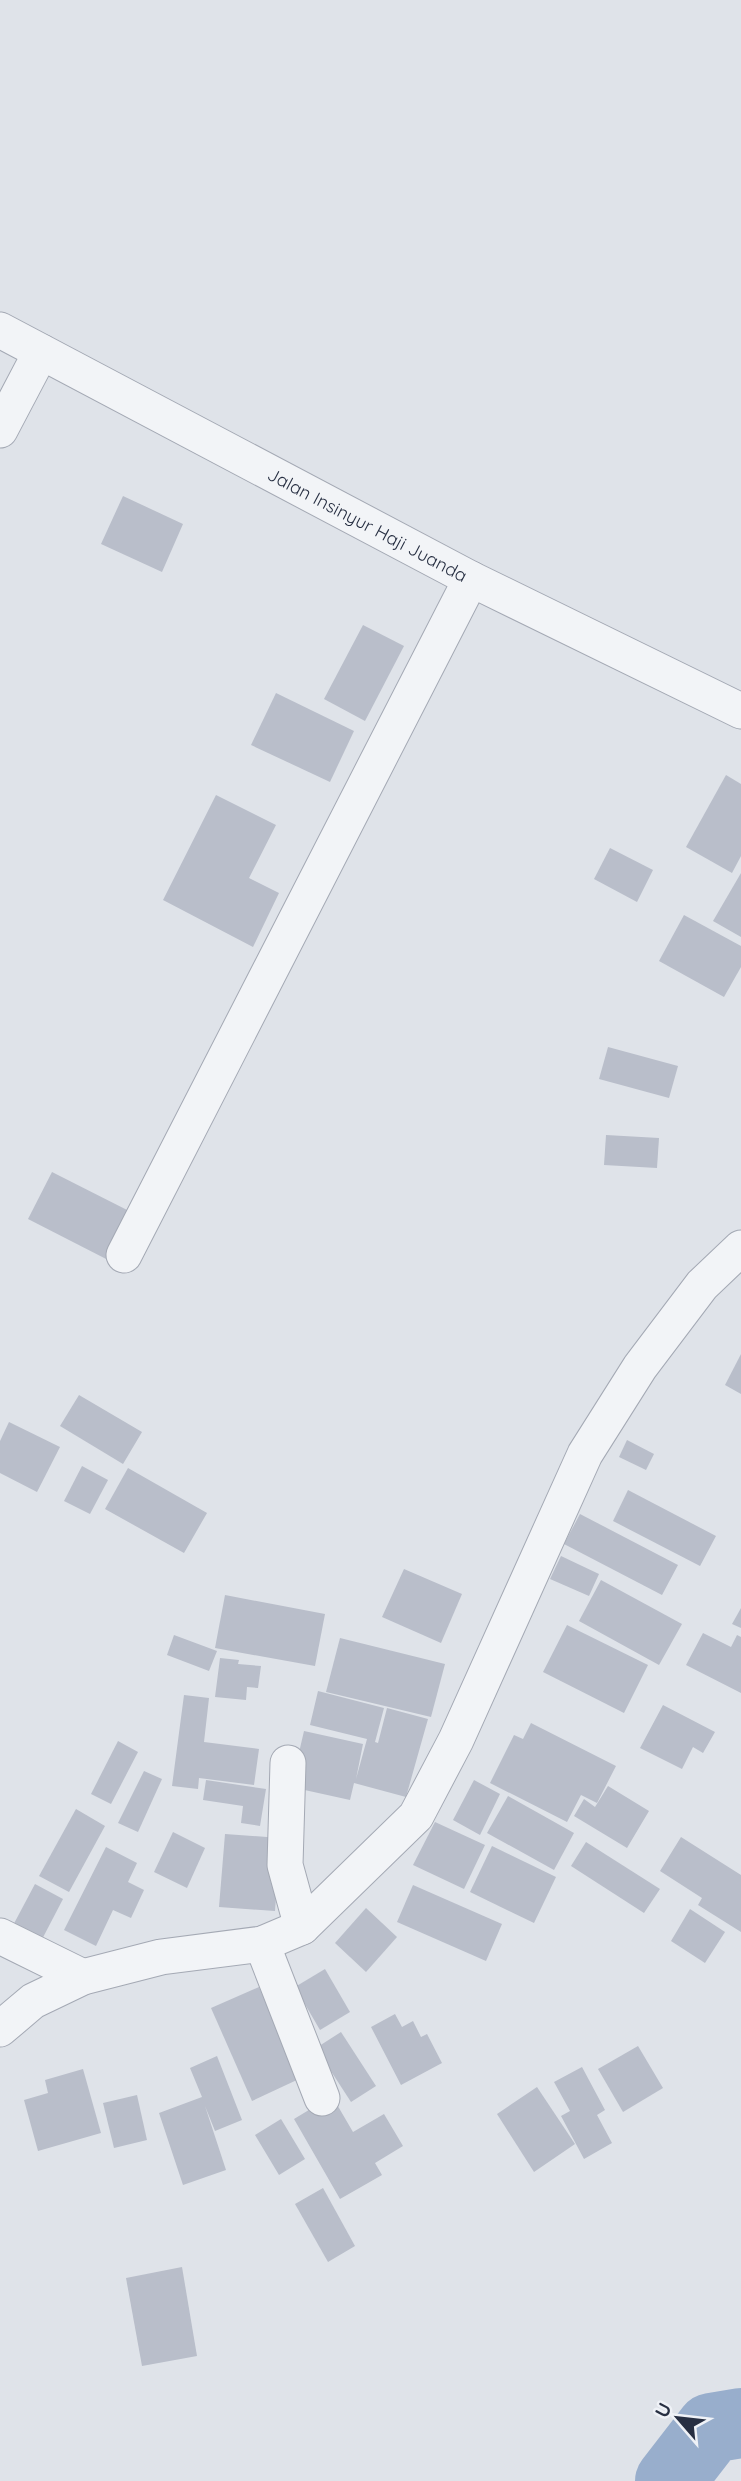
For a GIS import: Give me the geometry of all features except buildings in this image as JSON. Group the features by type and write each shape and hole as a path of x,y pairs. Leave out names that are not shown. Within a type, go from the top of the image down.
{"street":[{"name":"Jalan Insinyur Haji Juanda","path":"0,330 471,579 741,711"},
{"path":"0,430 41,352"},
{"path":"124,1255 471,579"},
{"path":"0,2029 33,2001 83,1977 161,1957 262,1944 302,1927 416,1816 456,1740 585,1454 640,1367 694,1296 741,1248"},
{"path":"288,1763 285,1865 302,1927"},
{"path":"0,1936 83,1977"},
{"path":"262,1944 322,2098"}],"waterway":[{"path":"670,2481 711,2428 741,2423"}]}
